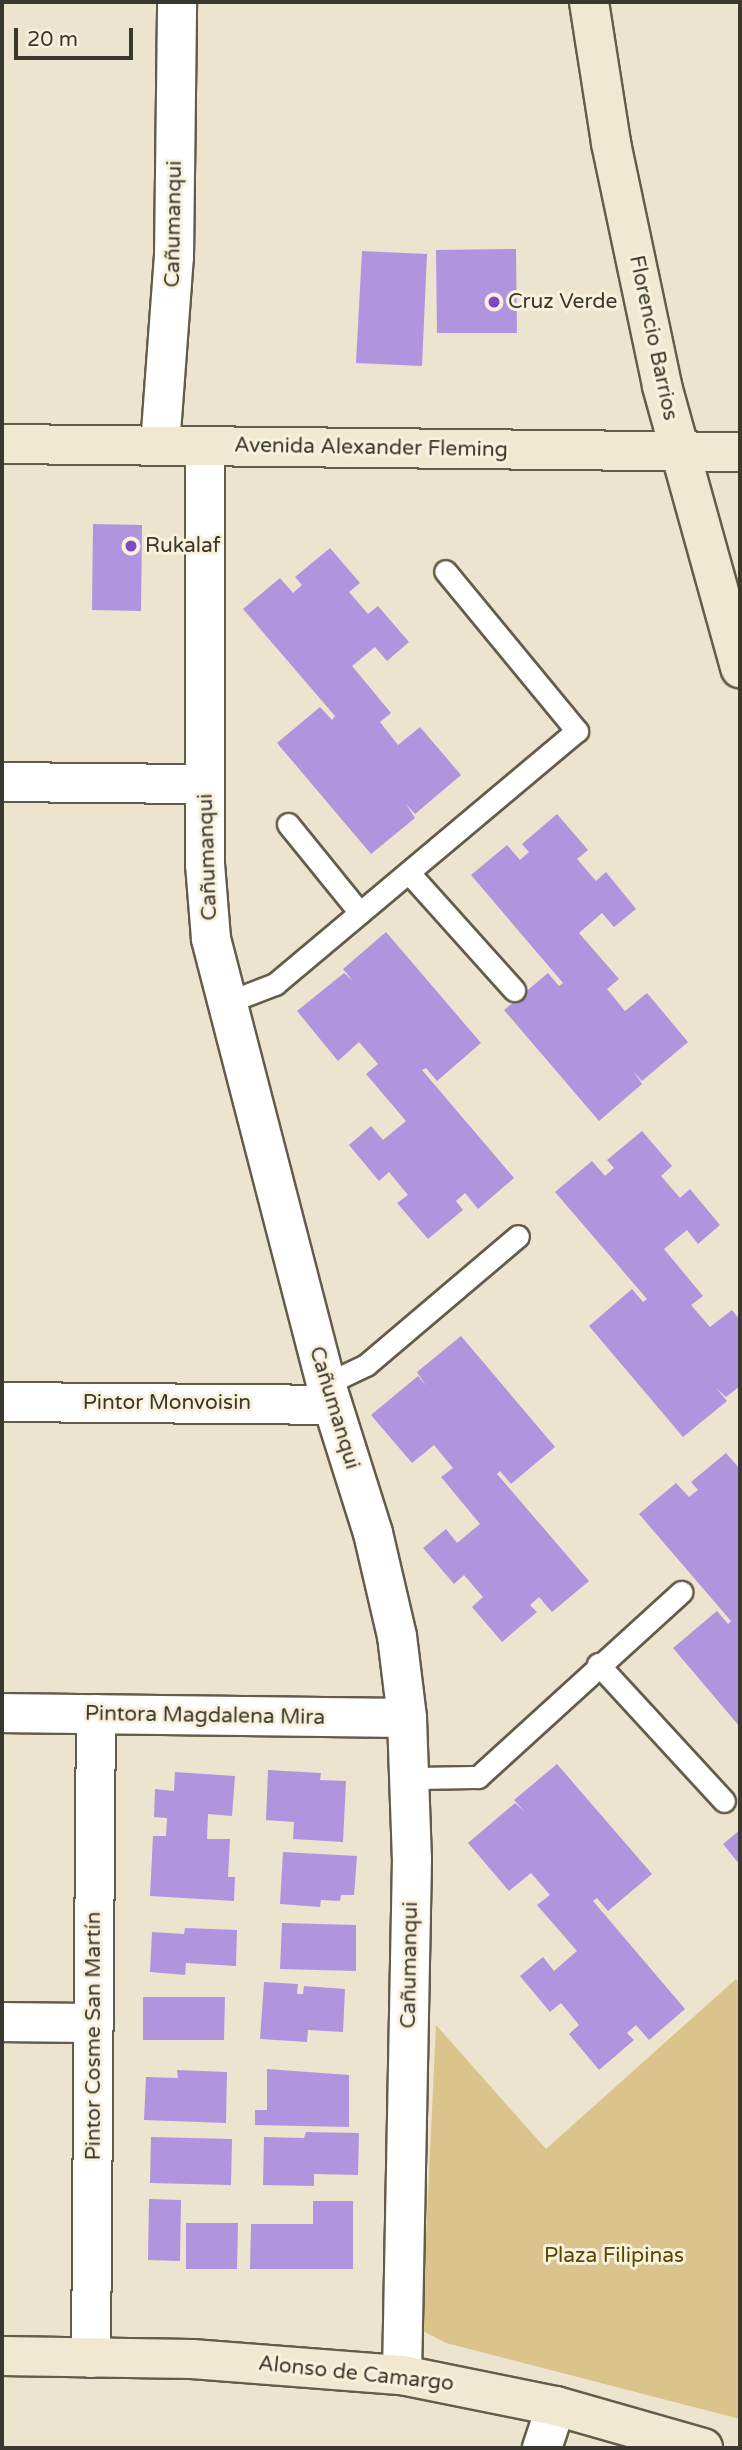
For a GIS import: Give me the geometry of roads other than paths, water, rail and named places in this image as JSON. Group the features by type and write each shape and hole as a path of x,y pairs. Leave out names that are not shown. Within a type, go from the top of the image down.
{"main road":[{"name":"Florencio Barrios","path":"589,2 611,143 679,452 740,668"},
{"name":"Avenida Alexander Fleming","path":"2,444 740,453"},
{"name":"Alonso de Camargo","path":"2,2357 192,2359 402,2375 555,2406 703,2448"}],"street":[{"name":"Cañumanqui","path":"160,446 174,257 177,2"},
{"name":"Cañumanqui","path":"205,446 205,864 211,939 329,1394 373,1533 397,1636 407,1718 412,1778 402,2375"},
{"path":"2,782 205,784"},
{"name":"Pintor Monvoisin","path":"2,1402 329,1394"},
{"name":"Pintora Magdalena Mira","path":"2,1713 407,1718"},
{"name":"Pintor Cosme San Martín","path":"91,2358 96,1714"},
{"path":"2,2022 94,2023"},
{"path":"542,2448 555,2406"}],"lane":[{"path":"226,1003 275,984 410,874 577,731 445,571"},
{"path":"288,824 360,913"},
{"path":"410,874 514,990"},
{"path":"329,1394 518,1236"},
{"path":"412,1778 478,1777 598,1664 681,1592"},
{"path":"598,1664 723,1801"}],"place":[{"name":"Cruz Verde","path":"494,302"},
{"name":"Rukalaf","path":"131,546"}],"park label":[{"name":"Plaza Filipinas","path":"614,2256"}]}
